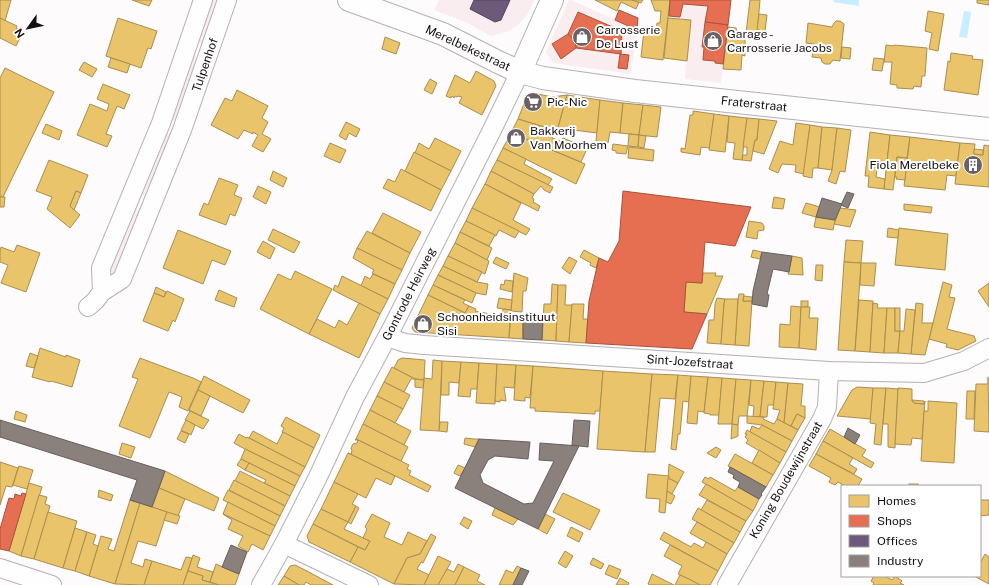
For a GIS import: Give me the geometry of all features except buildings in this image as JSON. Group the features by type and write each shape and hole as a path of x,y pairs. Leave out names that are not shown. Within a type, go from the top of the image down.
{"street":[{"name":"Tulpenhof","path":"102,292 101,268 161,123 203,0"},
{"name":"Tulpenhof","path":"88,307 102,292 122,279 182,130 227,0"},
{"name":"Merelbekestraat","path":"349,0 443,34 520,72"},
{"name":"Gontrode Heirweg","path":"261,585 317,479 355,397 492,130 552,0"},
{"name":"Fraterstraat","path":"520,72 543,78 573,83 635,91 989,129"},
{"path":"161,123 182,130"},
{"path":"130,198 150,207"},
{"name":"Sint-Jozefstraat","path":"387,337 405,343 424,345 828,371 924,373 964,361 989,348"},
{"name":"Koning Boudewijnstraat","path":"727,585 822,419 827,407 828,371"},
{"path":"284,544 369,585"},
{"path":"0,568 52,585"}],"shaded area":[{"path":"209,0 220,0 204,43 200,43 198,41"},
{"path":"439,0 534,0 528,14 519,24 509,31 491,36 466,22 434,10"},
{"path":"569,0 637,30 631,74 553,63 546,52"},
{"path":"670,0 731,0 721,83 685,79 691,20 668,18"},
{"path":"192,56 198,57 176,121 172,119"},
{"path":"165,133 172,136 146,197 141,194"},
{"path":"134,209 140,211 116,273 113,273 110,267"}],"water":[{"path":"834,0 859,0 859,6 833,2"},
{"path":"964,11 971,12 967,38 959,37"}],"place":[{"name":"Carrosserie De Lust","path":"582,37"},
{"name":"Garage - Carrosserie Jacobs","path":"713,41"},
{"name":"Pic-Nic","path":"533,102"},
{"name":"Bakkerij Van Moorhem","path":"516,138"},
{"name":"Fiola Merelbeke","path":"973,165"},
{"name":"Schoonheidsinstituut Sisi","path":"423,324"}]}
